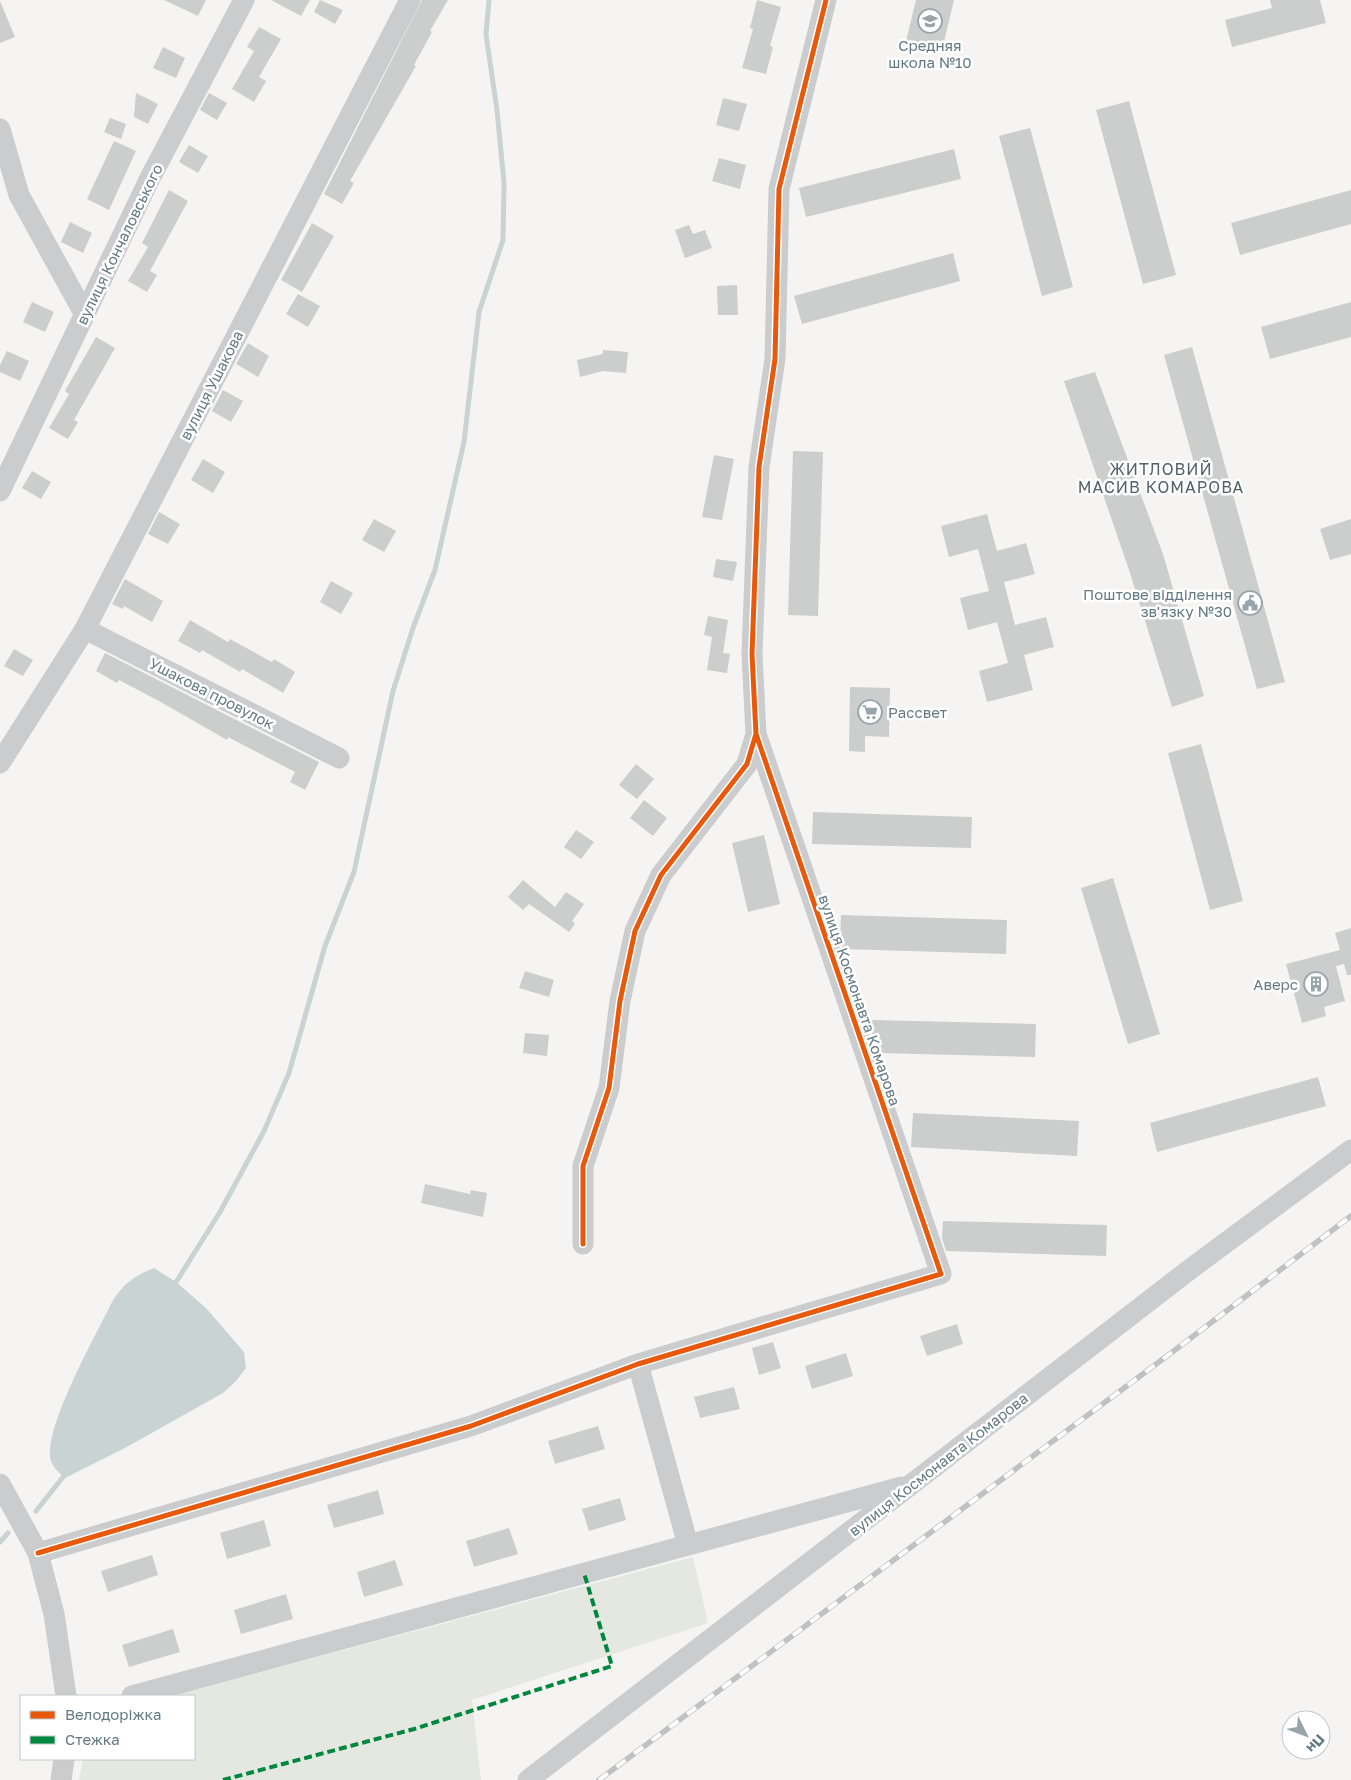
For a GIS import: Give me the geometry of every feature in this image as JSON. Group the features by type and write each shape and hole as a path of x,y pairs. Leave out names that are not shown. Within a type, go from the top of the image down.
{"street":[{"name":"вулиця Кончаловського","path":"0,491 150,178 244,0"},
{"name":"вулиця Ушакова","path":"0,763 85,629 410,0"},
{"name":"вулиця Космонавта Комарова","path":"638,1364 941,1274 756,734 752,654 758,467 775,359 779,188 826,0"},
{"path":"0,129 19,195 85,315"},
{"name":"Ушакова провулок","path":"85,629 340,758"},
{"name":"вулиця Космонавта Комарова","path":"583,1244 583,1166 609,1088 620,1001 635,931 661,875 747,764 756,734"},
{"name":"вулиця Космонавта Комарова","path":"528,1780 1194,1267 1351,1150"},
{"path":"38,1553 471,1426 638,1364 688,1545"},
{"path":"0,1484 38,1553 54,1614 66,1695"},
{"path":"136,1695 912,1484"},
{"path":"822,1510 837,1514 855,1528"},
{"path":"61,1780 64,1760"}],"shaded area":[{"path":"154,1268 176,1282 206,1308 244,1352 246,1368 223,1393 125,1448 65,1478 53,1466 50,1459 51,1440 64,1401 84,1357 120,1290 130,1281"},
{"path":"693,1557 708,1623 472,1700 481,1780 79,1780 83,1760 195,1760 195,1695 176,1695"}],"building":[{"path":"164,0 206,0 198,16"},
{"path":"271,0 310,0 301,16"},
{"path":"320,0 343,10 335,24 314,12"},
{"path":"422,0 448,0 430,31 432,32 414,65 416,66 350,181 354,183 342,204 324,194"},
{"path":"757,0 781,7 770,46 773,47 766,74 742,68 753,29 750,28"},
{"name":"Средняя школа №10","path":"916,0 954,0 942,50 906,41"},
{"path":"1270,0 1320,0 1326,23 1232,47 1225,20 1272,8"},
{"path":"0,1 15,37 0,43"},
{"path":"259,27 281,39 259,77 266,81 254,102 232,89 254,51 247,47"},
{"path":"163,47 185,58 176,78 153,68"},
{"path":"136,93 158,104 148,124 134,117"},
{"path":"209,93 227,103 217,120 200,110"},
{"path":"723,98 747,104 739,131 716,125"},
{"path":"1129,101 1176,275 1143,284 1096,110"},
{"path":"110,118 126,124 121,139 104,132"},
{"path":"1030,128 1073,287 1042,296 999,136"},
{"path":"114,141 136,151 109,210 87,199"},
{"path":"189,145 208,156 198,173 179,162"},
{"path":"954,149 961,179 806,217 799,188"},
{"path":"719,158 746,165 740,189 712,181"},
{"path":"169,190 188,201 150,271 157,275 147,292 128,281 148,247 142,243"},
{"path":"1351,190 1351,224 1240,255 1231,223"},
{"path":"70,222 92,233 83,253 61,242"},
{"path":"312,223 334,236 302,292 281,280"},
{"path":"689,225 693,234 705,230 712,248 685,258 675,230"},
{"path":"953,253 960,281 802,324 794,296"},
{"path":"737,285 738,315 718,315 717,286"},
{"path":"298,294 320,306 308,327 286,314"},
{"path":"32,302 54,312 45,332 23,322"},
{"path":"1351,302 1351,337 1270,359 1261,327"},
{"path":"96,337 115,348 74,420 78,422 68,439 49,428 69,394 65,391"},
{"path":"248,343 269,356 258,377 236,364"},
{"path":"1192,347 1285,682 1257,689 1164,355"},
{"path":"603,350 628,352 626,373 603,371 580,377 577,360 603,354"},
{"path":"7,351 29,361 20,381 0,372 0,365"},
{"path":"1095,372 1163,554 1204,696 1172,707 1129,570 1064,381"},
{"path":"223,390 243,401 231,422 212,411"},
{"path":"793,451 823,452 818,616 788,615"},
{"path":"714,455 734,459 722,520 702,517"},
{"path":"203,459 225,472 213,493 191,480"},
{"path":"32,471 51,482 41,499 22,488"},
{"path":"159,512 180,524 168,544 148,534"},
{"path":"987,514 997,551 1026,543 1035,574 1004,582 1015,625 1046,617 1054,647 1024,655 1033,690 987,702 979,671 1008,663 997,622 968,630 960,598 989,591 978,549 949,557 941,526"},
{"path":"374,519 396,531 384,552 362,540"},
{"path":"1351,519 1351,554 1330,560 1320,529"},
{"path":"716,559 737,562 733,581 713,577"},
{"path":"125,579 163,601 152,622 124,606 123,609 112,604"},
{"path":"331,581 353,593 341,614 320,602"},
{"path":"708,616 728,620 723,653 730,654 727,673 707,670 712,637 704,635"},
{"path":"190,620 228,642 230,639 272,662 274,659 295,672 283,693 242,669 240,672 202,650 200,653 178,641"},
{"path":"14,649 33,660 23,676 4,666"},
{"path":"105,653 319,762 305,790 290,782 295,772 228,737 227,740 119,680 117,683 96,671"},
{"name":"Рассвет","path":"850,687 890,688 889,737 865,736 865,752 849,751"},
{"path":"1201,744 1243,901 1210,910 1168,753"},
{"path":"636,764 654,779 637,799 619,785"},
{"path":"644,800 667,818 653,836 630,818"},
{"path":"813,812 972,817 971,848 812,844"},
{"path":"576,830 594,842 581,859 564,847"},
{"path":"764,835 780,904 748,912 732,843"},
{"path":"1113,878 1160,1034 1128,1044 1081,888"},
{"path":"523,880 555,907 566,892 584,904 572,921 575,924 569,932 529,904 523,910 508,897"},
{"path":"841,915 1007,920 1006,954 843,949 840,941"},
{"name":"Аверс","path":"1351,928 1351,975 1347,975 1344,964 1336,966 1345,1001 1324,1007 1326,1016 1302,1023 1286,964 1340,950 1335,933"},
{"path":"525,971 554,980 549,997 519,988"},
{"path":"872,1020 1036,1024 1035,1057 879,1053 872,1033"},
{"path":"525,1033 549,1035 547,1056 523,1053"},
{"path":"1318,1077 1326,1106 1157,1152 1150,1123"},
{"path":"913,1113 1079,1121 1077,1156 911,1147"},
{"path":"425,1184 470,1194 471,1190 487,1193 483,1217 421,1203"},
{"path":"943,1221 1107,1225 1106,1256 946,1251 942,1238"},
{"path":"957,1324 963,1344 927,1356 920,1336"},
{"path":"773,1342 781,1368 759,1375 752,1348"},
{"path":"846,1353 853,1376 812,1389 805,1366"},
{"path":"734,1387 740,1409 700,1418 694,1397"},
{"path":"598,1426 605,1449 555,1464 548,1441"},
{"path":"378,1490 384,1514 334,1528 327,1505"},
{"path":"620,1498 626,1520 589,1531 582,1509"},
{"path":"264,1520 271,1546 227,1559 220,1533"},
{"path":"509,1528 518,1554 474,1567 466,1541"},
{"path":"152,1555 158,1575 108,1592 101,1571"},
{"path":"395,1560 403,1585 364,1597 357,1572"},
{"path":"286,1594 293,1619 241,1634 234,1610"},
{"path":"173,1629 180,1652 129,1667 122,1645"}],"waterway":[{"path":"173,1287 220,1212 264,1131 289,1073 325,946 354,872 393,691 413,628 435,570 464,442 479,312 503,240 504,183 497,110 486,35 489,0"},
{"path":"36,1511 67,1472"},
{"path":"0,1542 8,1533"}],"railway":[{"path":"599,1780 1179,1347 1351,1216"}],"marked path":[{"path":"223,1780 414,1729 612,1666 584,1573"}],"cycle path":[{"path":"583,1244 583,1166 609,1088 620,1001 635,931 661,875 747,764 756,734 752,654 759,467 775,359 779,189 826,0"},
{"path":"38,1553 471,1426 638,1364 941,1274 756,734"}],"place":[{"name":"Средняя школа №10","path":"930,21"},
{"name":"Поштове відділення зв'язку №30","path":"1250,603"},
{"name":"Рассвет","path":"870,712"},
{"name":"Аверс","path":"1316,984"}],"district":[{"name":"ЖИТЛОВИЙ МАСИВ КОМАРОВА","path":"1161,478"}]}
